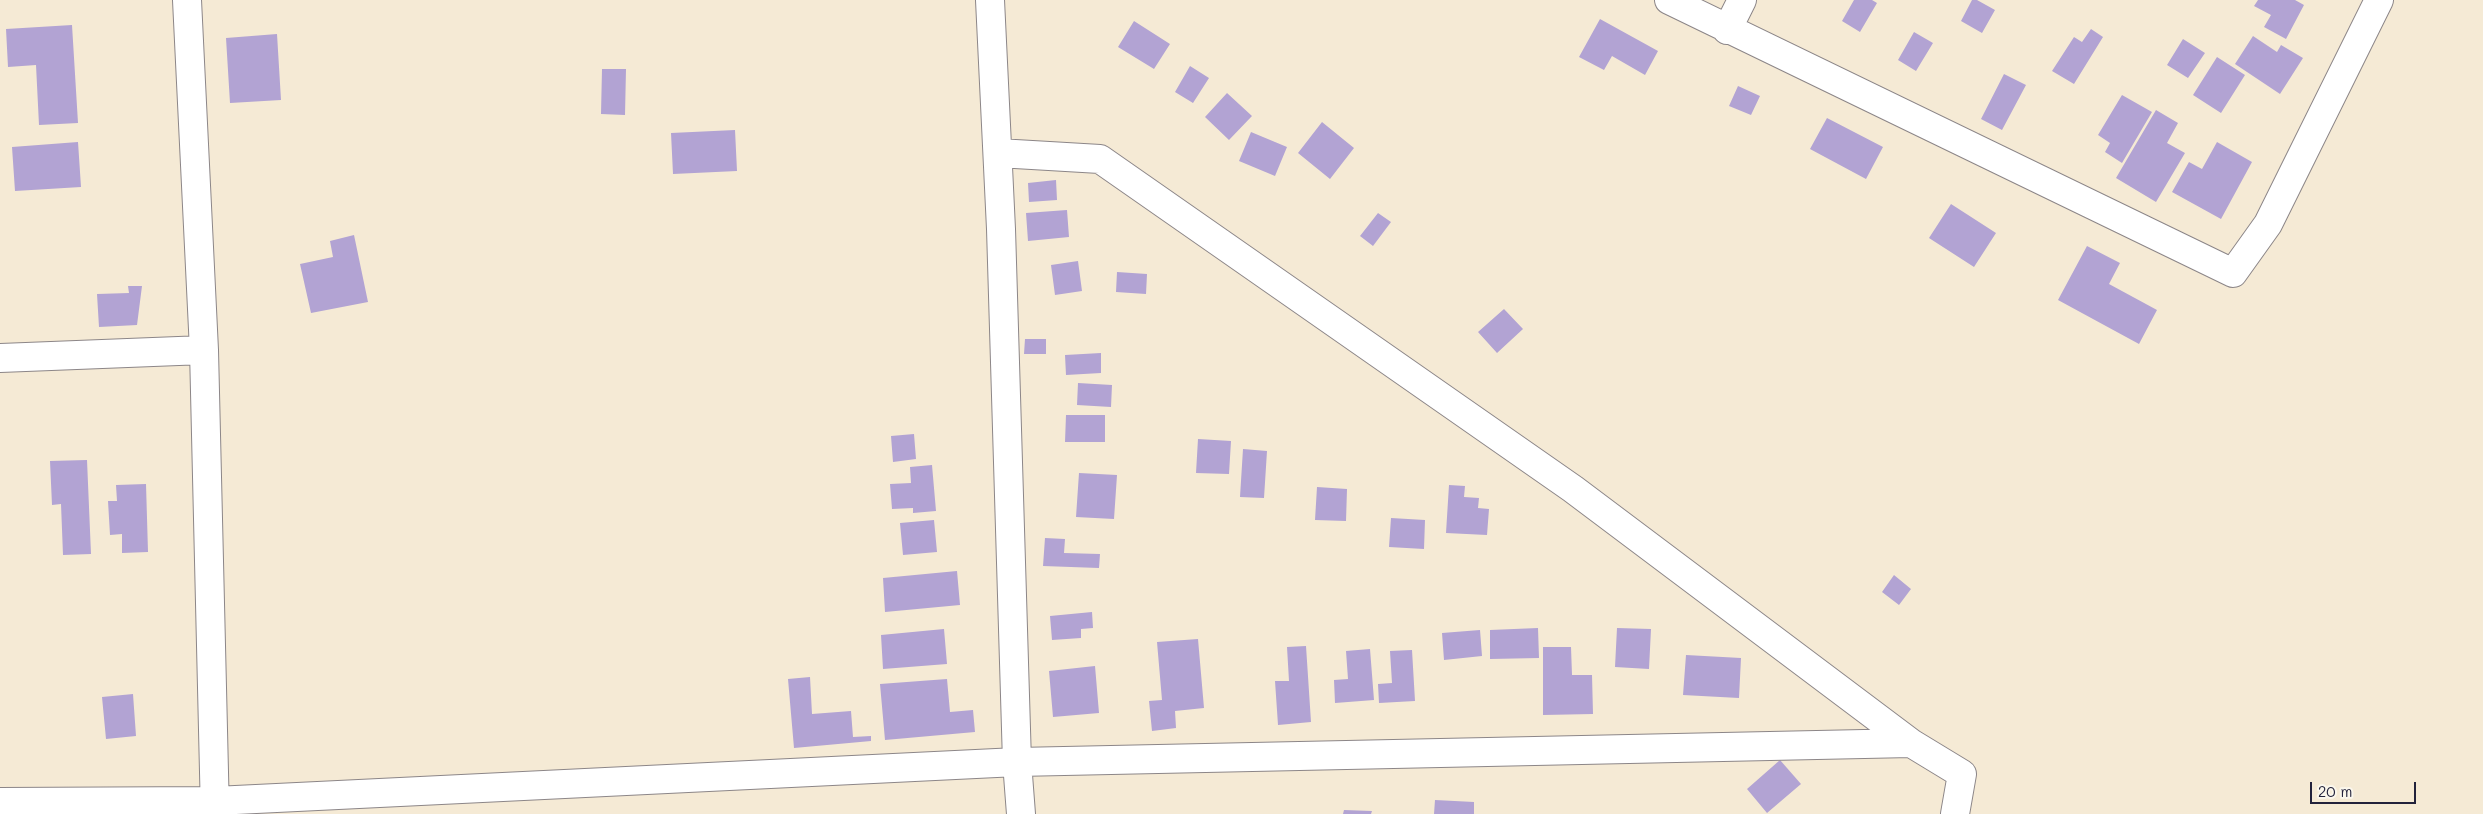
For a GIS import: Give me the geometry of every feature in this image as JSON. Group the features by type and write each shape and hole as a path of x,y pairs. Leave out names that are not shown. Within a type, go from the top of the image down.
{"street":[{"path":"187,0 204,350 215,807"},
{"path":"990,0 998,153 1017,762 1021,814"},
{"path":"1669,0 1727,30 2233,273 2268,224 2379,0"},
{"path":"1727,30 1742,0"},
{"path":"998,153 1100,159 1573,489 1911,743 1962,774 1955,814"},
{"path":"0,358 204,350"},
{"path":"0,802 215,807 1017,762 1911,743"}],"building":[{"path":"1854,0 1872,0 1877,3 1860,32 1842,21"},
{"path":"1972,0 1977,0 1995,10 1982,33 1961,21"},
{"path":"2258,0 2295,0 2304,5 2286,39 2264,27 2271,15 2254,6"},
{"path":"1600,19 1658,51 1645,75 1612,56 1604,70 1579,57"},
{"path":"1134,21 1170,44 1154,69 1118,47"},
{"path":"72,25 78,123 39,125 36,65 8,67 6,29"},
{"path":"2091,29 2103,37 2074,84 2052,71 2074,37 2082,42"},
{"path":"1914,32 1933,43 1916,71 1898,60"},
{"path":"277,34 281,100 230,103 226,38"},
{"path":"2253,36 2277,52 2281,45 2303,58 2280,94 2235,64"},
{"path":"2183,39 2205,53 2188,78 2167,65"},
{"path":"2217,57 2245,75 2221,113 2193,95"},
{"path":"1190,66 1209,78 1193,103 1175,92"},
{"path":"602,69 626,69 625,115 601,114"},
{"path":"2004,74 2026,85 2002,130 1981,119"},
{"path":"1738,86 1760,96 1751,115 1729,106"},
{"path":"1227,93 1252,116 1229,140 1205,117"},
{"path":"2122,95 2152,112 2122,163 2105,152 2110,143 2098,135"},
{"path":"2156,110 2178,123 2167,143 2185,153 2156,202 2116,178"},
{"path":"1827,118 1883,147 1866,179 1810,149"},
{"path":"1322,122 1354,148 1330,179 1298,153"},
{"path":"735,130 737,171 673,174 671,133"},
{"path":"1251,132 1287,147 1275,176 1239,161"},
{"path":"78,142 81,187 15,191 12,147"},
{"path":"2217,142 2252,162 2221,219 2172,192 2189,162 2202,169"},
{"path":"1056,180 1057,200 1029,202 1028,183"},
{"path":"1951,204 1996,233 1974,267 1929,238"},
{"path":"1067,210 1069,237 1028,241 1026,213"},
{"path":"1378,213 1391,222 1373,246 1360,236"},
{"path":"354,235 368,302 311,313 300,264 333,257 330,241"},
{"path":"2087,246 2120,263 2109,284 2157,310 2139,344 2058,300"},
{"path":"1078,261 1082,291 1055,295 1051,265"},
{"path":"1117,272 1147,274 1146,294 1116,292"},
{"path":"128,286 142,286 137,325 99,327 97,294 129,293"},
{"path":"1504,309 1523,329 1497,353 1478,332"},
{"path":"1025,339 1046,339 1046,354 1024,354"},
{"path":"1101,353 1101,373 1066,375 1065,355"},
{"path":"1078,383 1112,385 1111,407 1077,405"},
{"path":"1066,415 1105,415 1105,442 1065,442"},
{"path":"914,434 916,459 893,462 891,436"},
{"path":"1198,439 1231,441 1229,474 1196,473"},
{"path":"1243,449 1267,451 1264,498 1240,497"},
{"path":"87,460 91,554 63,555 61,504 52,505 50,461"},
{"path":"932,465 936,511 913,513 913,508 892,509 890,484 911,483 910,467"},
{"path":"1079,473 1117,475 1114,519 1076,517"},
{"path":"146,484 148,552 122,553 122,534 110,535 108,501 117,501 116,485"},
{"path":"1449,485 1465,486 1464,497 1479,498 1478,508 1489,509 1487,535 1446,533"},
{"path":"1317,487 1347,489 1346,521 1315,520"},
{"path":"1391,518 1425,520 1424,549 1389,547"},
{"path":"934,520 937,552 903,555 900,523"},
{"path":"1045,538 1065,539 1064,553 1100,554 1099,568 1043,566"},
{"path":"957,571 960,605 885,612 883,578"},
{"path":"1894,575 1911,589 1899,605 1882,592"},
{"path":"1092,612 1093,628 1081,629 1081,638 1052,640 1050,616"},
{"path":"1538,628 1539,658 1490,659 1490,630"},
{"path":"1617,628 1651,629 1649,669 1615,667"},
{"path":"944,629 947,664 883,669 881,635"},
{"path":"1480,630 1482,656 1444,660 1442,633"},
{"path":"1198,639 1204,708 1175,711 1176,728 1152,731 1149,701 1162,700 1157,642"},
{"path":"1306,646 1311,722 1278,725 1275,681 1289,681 1287,647"},
{"path":"1543,647 1571,647 1572,675 1592,675 1593,714 1543,715"},
{"path":"1370,649 1374,700 1335,703 1334,680 1348,679 1346,651"},
{"path":"1412,650 1415,701 1379,703 1378,684 1392,683 1390,651"},
{"path":"1686,655 1741,658 1739,698 1683,695"},
{"path":"1095,666 1099,713 1053,717 1049,671"},
{"path":"810,677 812,714 851,711 853,737 871,736 871,741 794,748 788,679"},
{"path":"947,679 950,712 973,710 975,732 885,740 880,684"},
{"path":"133,694 136,736 106,739 102,697"},
{"path":"1780,760 1801,784 1767,813 1747,789"},
{"path":"1435,800 1474,802 1474,814 1434,814"},
{"path":"1344,810 1372,811 1371,814 1343,814"}]}
